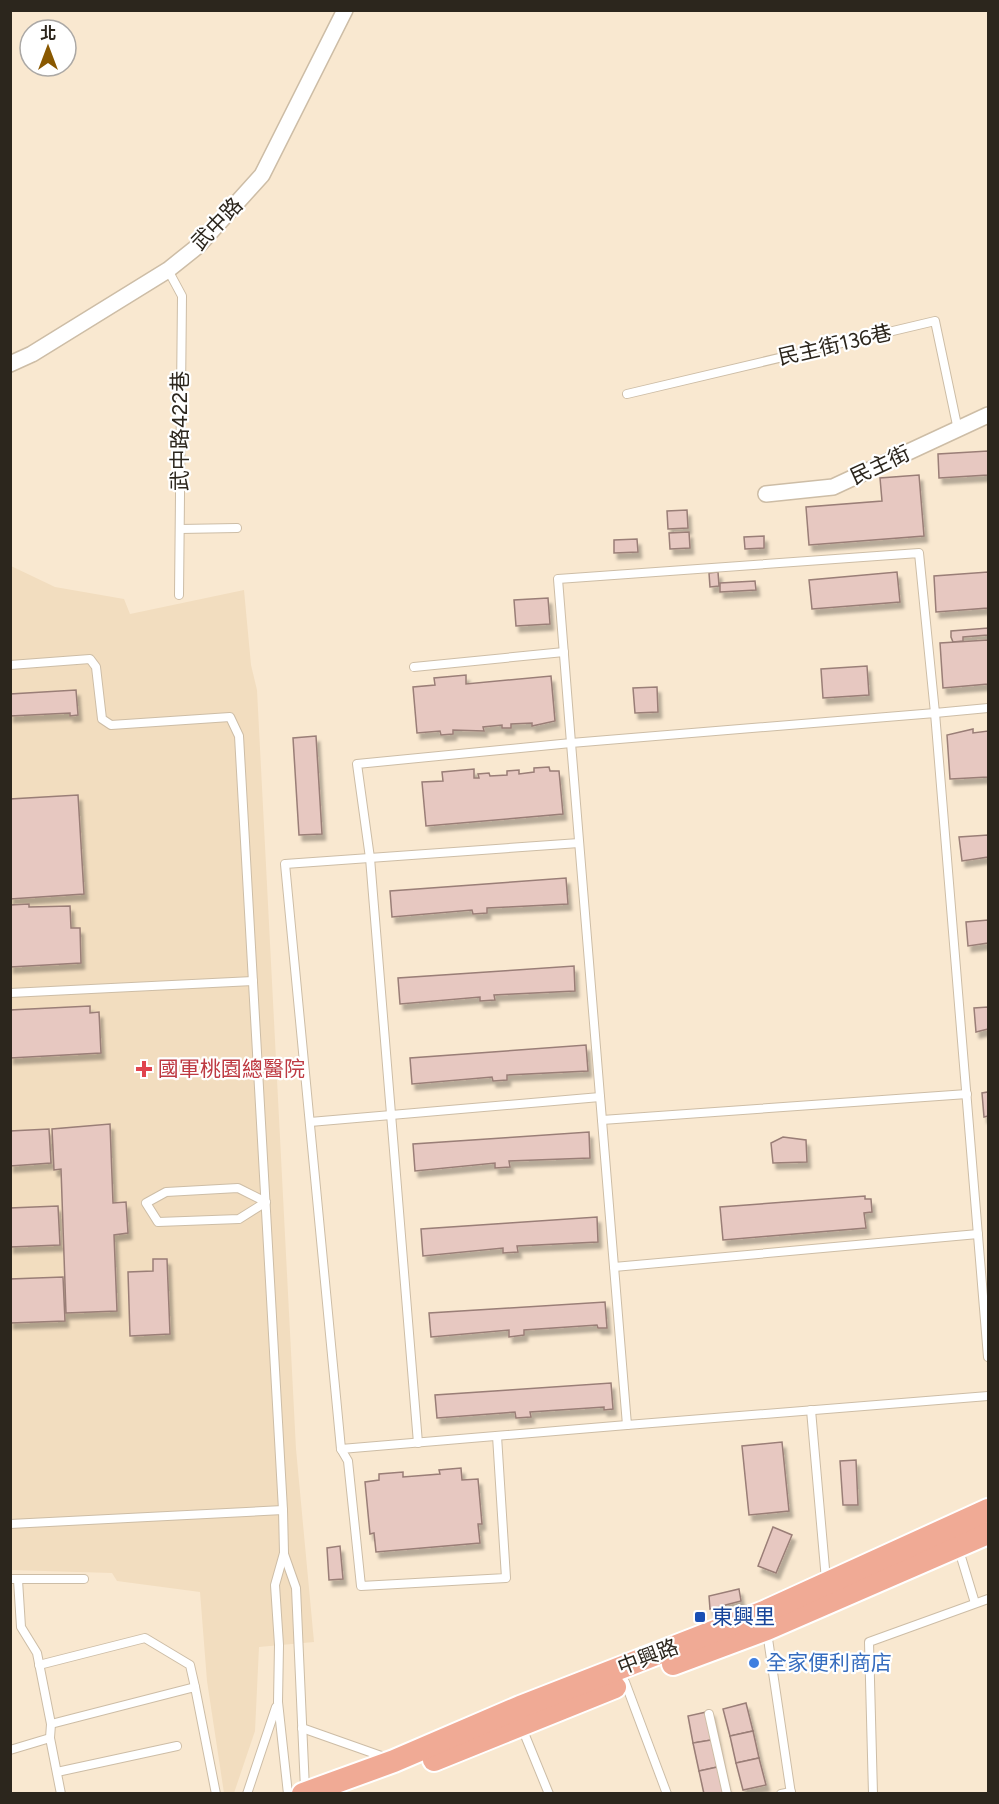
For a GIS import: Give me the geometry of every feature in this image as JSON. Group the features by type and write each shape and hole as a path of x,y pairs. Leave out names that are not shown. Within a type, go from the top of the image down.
{"main road":[{"name":"中興路","path":"300,1793 625,1682 953,1537 988,1510"},
{"name":"中興路","path":"953,1537 988,1533"},
{"name":"中興路","path":"346,1794 516,1718 766,1620"}],"street":[{"name":"武中路","path":"10,364 32,354 168,270 198,246 262,175 345,10"},
{"name":"民主街","path":"766,494 833,487 988,415"}],"lane":[{"name":"武中路422巷","path":"168,270 182,296 179,595"},
{"name":"民主街136巷","path":"627,394 935,321 958,430"},
{"path":"180,529 237,528"},
{"path":"627,1425 558,579 919,553 935,713 988,1357"},
{"path":"414,667 564,652"},
{"path":"10,665 90,659 96,667 102,719 111,725 230,717 239,736 283,1510 284,1553 275,1585 279,1645 278,1702 300,1793"},
{"path":"418,1443 370,858 357,764 571,743 988,708"},
{"path":"497,1436 506,1578 361,1586 348,1461 341,1449 285,864 579,843"},
{"path":"10,993 253,981"},
{"path":"602,1120 967,1094"},
{"path":"310,1122 600,1097"},
{"path":"238,1188 266,1202 239,1219 158,1222 146,1203 166,1192 238,1188"},
{"path":"614,1268 978,1233"},
{"path":"341,1449 988,1396"},
{"path":"811,1410 827,1594"},
{"path":"10,1524 283,1510"},
{"path":"953,1537 975,1603"},
{"path":"284,1553 296,1588 302,1728 300,1793"},
{"path":"61,1794 50,1738 51,1724 37,1653 21,1627 14,1580 84,1579"},
{"path":"873,1794 869,1642 988,1599"},
{"path":"766,1620 791,1793 781,1794"},
{"path":"39,1665 145,1638 190,1665 216,1794"},
{"path":"625,1682 667,1794"},
{"path":"51,1724 195,1687"},
{"path":"247,1794 278,1702"},
{"path":"709,1714 727,1794"},
{"path":"516,1718 549,1794"},
{"path":"302,1728 394,1761"},
{"path":"10,1750 50,1738"},
{"path":"57,1772 177,1746"}],"shaded area":[{"name":"國軍桃園總醫院","path":"11,566 55,587 124,599 130,614 244,590 251,665 257,690 296,1449 314,1642 259,1647 255,1731 234,1793 224,1793 207,1681 200,1592 117,1581 112,1573 11,1570"}],"building":[{"path":"988,451 988,475 939,478 938,454"},
{"path":"919,475 924,536 809,545 806,507 882,501 880,478"},
{"path":"687,510 688,528 668,529 667,511"},
{"path":"689,532 690,548 670,549 669,533"},
{"path":"764,536 764,548 745,549 744,537"},
{"path":"637,539 638,552 614,553 614,540"},
{"path":"718,572 719,586 710,587 709,573"},
{"path":"897,572 900,602 812,609 809,580"},
{"path":"988,572 988,608 936,612 934,576"},
{"path":"755,581 756,590 720,592 720,583"},
{"path":"548,598 550,624 516,626 514,600"},
{"path":"988,628 988,635 963,637 963,641 953,642 951,637 951,631"},
{"path":"988,640 988,684 943,688 940,643"},
{"path":"867,666 869,695 823,698 821,669"},
{"path":"466,675 466,684 551,676 555,721 532,726 532,723 511,724 511,728 502,728 502,725 483,727 484,731 453,730 453,734 441,735 440,731 417,733 413,687 435,685 434,678"},
{"path":"657,687 658,712 635,713 633,688"},
{"path":"76,690 78,715 70,716 70,713 10,716 10,694"},
{"path":"973,729 973,733 988,731 988,777 950,779 947,735"},
{"path":"316,736 322,834 299,835 293,738"},
{"path":"549,767 550,771 559,771 563,814 426,826 422,782 443,781 442,772 474,769 474,778 479,778 478,774 507,775 507,771 519,770 519,774 534,772 534,768"},
{"path":"78,795 84,894 10,899 10,799"},
{"path":"988,835 988,857 962,861 959,837"},
{"path":"566,878 568,904 487,908 487,913 473,914 472,910 392,917 390,891"},
{"path":"29,904 29,907 70,906 71,928 80,928 81,963 10,967 10,905"},
{"path":"988,920 988,943 968,946 966,922"},
{"path":"574,966 575,991 494,995 495,1000 480,1001 480,997 400,1004 398,978"},
{"path":"90,1006 90,1013 99,1012 101,1053 10,1058 10,1010"},
{"path":"988,1007 988,1029 976,1032 974,1008"},
{"path":"586,1045 588,1071 507,1075 507,1080 493,1081 492,1077 412,1084 410,1058"},
{"path":"988,1092 988,1116 984,1117 982,1093"},
{"path":"110,1124 113,1203 126,1202 128,1233 114,1235 117,1311 66,1313 61,1169 54,1170 52,1129"},
{"path":"49,1129 51,1163 10,1166 10,1131"},
{"path":"589,1132 590,1158 509,1161 510,1167 495,1168 495,1163 415,1171 413,1144"},
{"path":"783,1137 806,1140 807,1162 773,1163 771,1143"},
{"path":"865,1196 865,1199 871,1199 872,1212 864,1213 866,1228 723,1240 720,1207"},
{"path":"58,1206 60,1245 10,1247 10,1208"},
{"path":"597,1217 598,1242 517,1246 518,1252 503,1253 503,1248 423,1256 421,1229"},
{"path":"153,1259 167,1259 170,1334 130,1336 128,1272 153,1271"},
{"path":"63,1277 65,1321 10,1323 10,1279"},
{"path":"605,1302 607,1328 598,1328 597,1325 524,1330 524,1335 509,1337 509,1330 431,1337 429,1313"},
{"path":"611,1383 613,1409 604,1410 604,1407 530,1412 531,1417 516,1418 515,1412 437,1418 435,1395"},
{"path":"782,1442 789,1511 749,1515 742,1446"},
{"path":"856,1460 858,1505 843,1505 840,1461"},
{"path":"461,1468 462,1480 478,1479 482,1524 478,1524 480,1543 376,1552 374,1533 370,1534 365,1482 379,1480 379,1474 403,1472 403,1477 440,1474 439,1470"},
{"path":"773,1527 792,1535 776,1573 758,1566"},
{"path":"340,1546 343,1579 329,1580 327,1548"},
{"path":"739,1589 741,1601 710,1609 709,1596"},
{"path":"746,1703 753,1731 730,1736 723,1709"},
{"path":"711,1711 717,1739 693,1743 688,1716"},
{"path":"753,1731 759,1758 736,1763 730,1736"},
{"path":"717,1739 722,1766 699,1771 693,1743"},
{"path":"759,1758 766,1785 743,1790 736,1763"},
{"path":"722,1766 728,1793 704,1794 699,1771"}],"place":[{"name":"國軍桃園總醫院","path":"144,1069"},
{"name":"東興里","path":"700,1617"},
{"name":"全家便利商店","path":"754,1663"}]}
